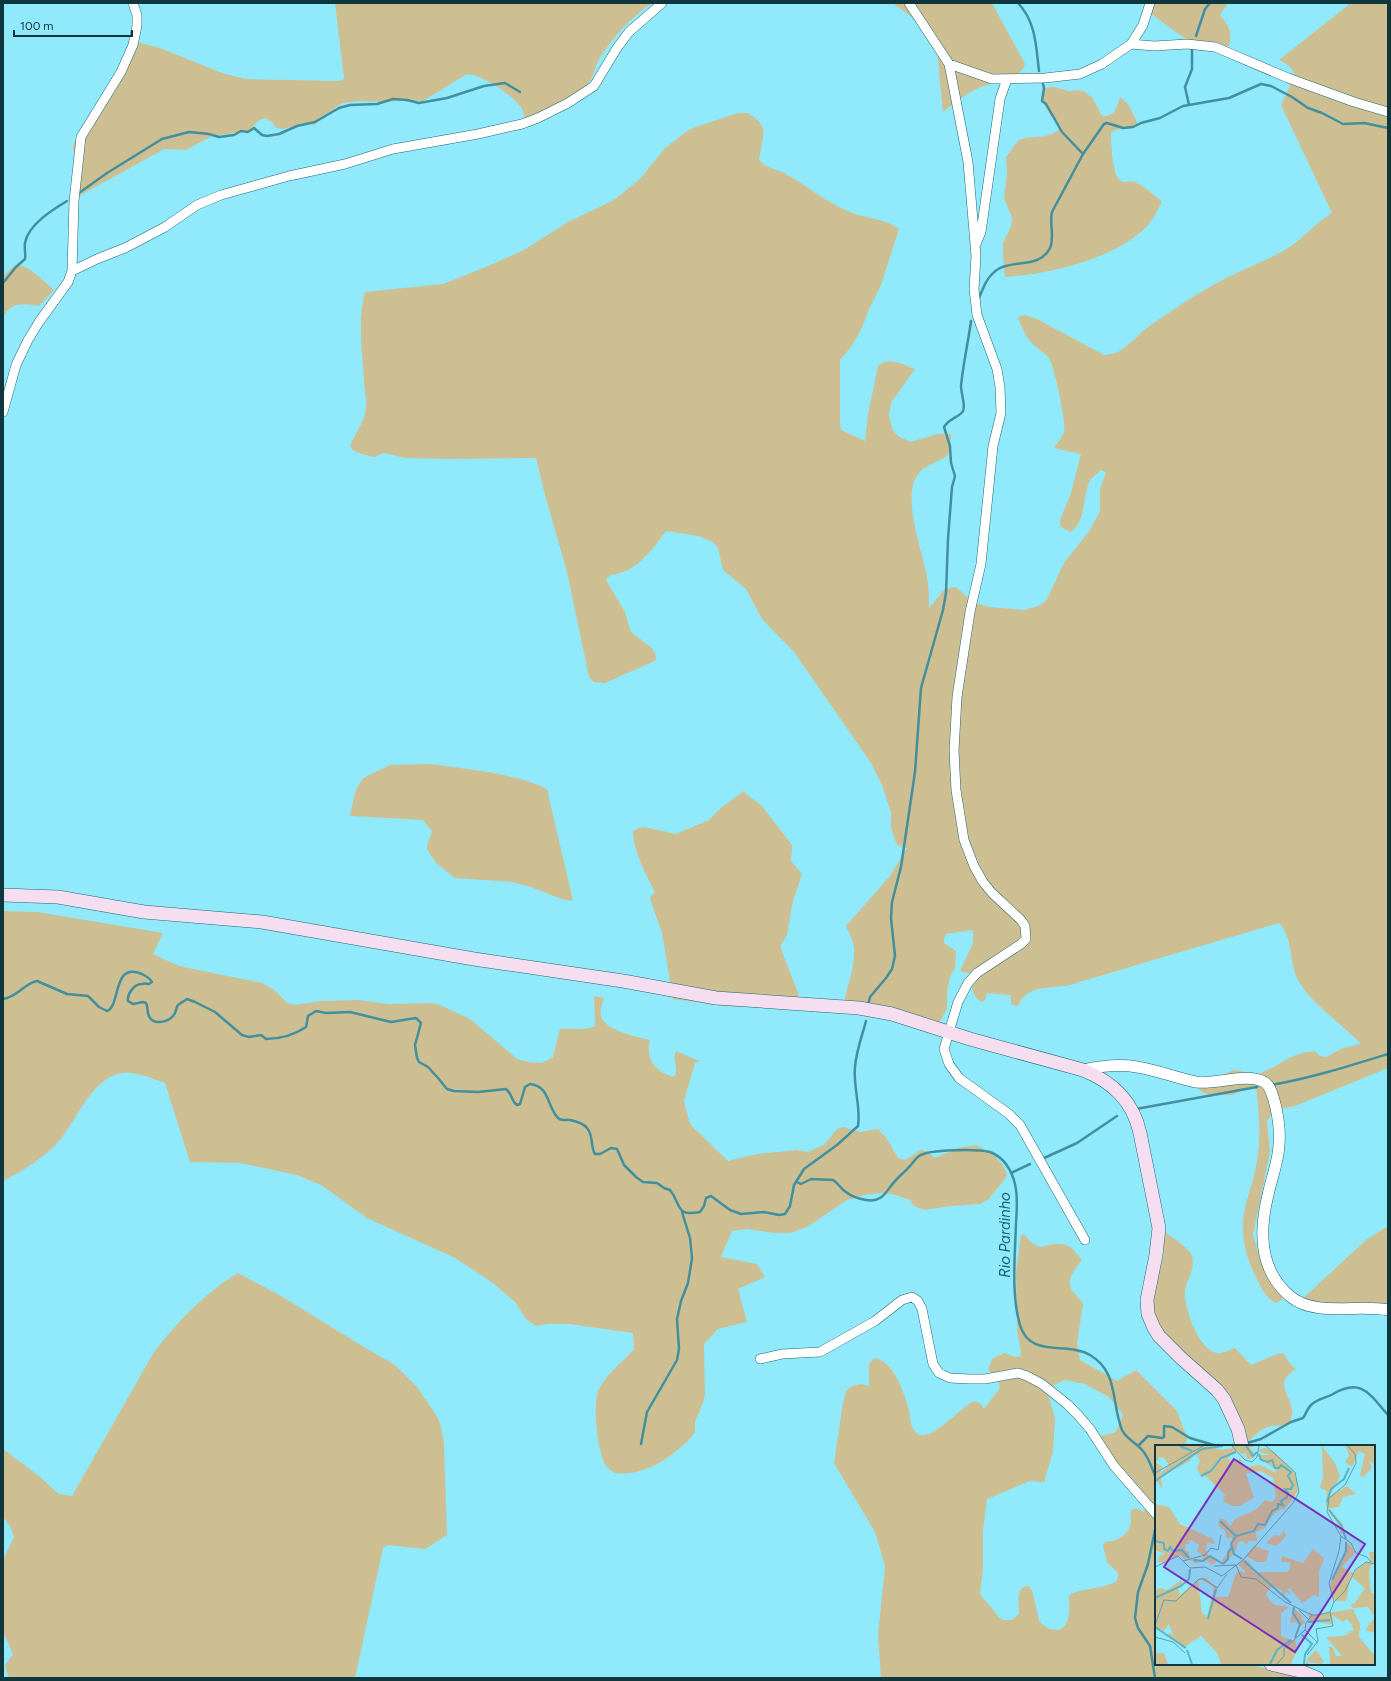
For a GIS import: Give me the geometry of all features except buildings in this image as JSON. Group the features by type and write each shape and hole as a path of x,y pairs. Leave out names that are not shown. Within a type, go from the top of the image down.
{"main road":[{"path":"3,895 58,897 144,912 262,922 481,960 630,982 716,998 859,1008 892,1014 950,1033 1083,1070 1115,1088 1128,1103 1138,1125 1159,1228 1156,1254 1147,1300 1150,1320 1159,1336 1170,1348 1217,1390 1224,1399 1236,1424 1242,1440 1242,1445"},
{"path":"1274,1665 1300,1671 1317,1678"}],"street":[{"path":"3,412 16,365 28,340 68,282 72,271 74,201 81,137 121,72 133,45 137,26 137,15 133,3"},
{"path":"72,271 159,231 197,205 221,195 289,176 345,164 393,149 478,134 522,124 538,118 568,103 594,86 617,48 629,32 662,3"},
{"path":"909,3 949,64 968,162 975,246 974,289 977,315 997,369 1000,387 1001,413 993,446 981,564 970,612 957,697 954,751 956,790 964,840 974,866 982,882 1026,926 1027,934 1026,939 1021,944 977,973 968,983 958,1002 944,1049 945,1056 954,1073 959,1078 1016,1120 1085,1240"},
{"path":"949,64 992,79 1045,78 1080,74 1102,64 1131,44 1143,25 1150,3"},
{"path":"1131,44 1154,46 1187,44 1215,47 1288,78 1354,102 1388,112"},
{"path":"975,246 981,232 1000,98 1007,78"},
{"path":"1083,1070 1096,1067 1123,1065 1137,1067 1194,1082 1208,1083 1246,1079 1265,1082 1269,1086 1276,1108 1280,1134 1278,1155 1267,1197 1262,1230 1266,1263 1272,1276 1290,1296 1303,1304 1334,1308 1376,1308 1388,1310"},
{"path":"760,1359 782,1354 820,1352 875,1321 902,1300 912,1297 918,1301 922,1309 933,1364 939,1373 944,1376 969,1380 985,1379 1018,1373 1042,1384 1078,1415 1090,1429 1114,1466 1155,1513"}],"shaded area":[{"path":"335,3 652,3 629,22 615,37 598,61 590,81 584,87 560,104 525,121 522,109 505,92 481,78 467,74 423,101 359,101 343,103 324,115 315,125 304,123 284,129 276,128 272,122 265,118 258,121 249,131 212,136 186,150 164,149 81,195 72,196 76,154 73,149 73,145 120,68 129,40 160,48 222,73 245,79 343,80 344,78"},
{"path":"892,3 992,3 1025,64 1022,70 1016,75 1004,81 982,86 976,89 943,112 937,50 912,17"},
{"path":"1147,3 1228,3 1220,15 1227,24 1230,32 1228,51 1210,51 1191,42 1145,9"},
{"path":"1351,3 1388,3 1388,1068 1295,1106 1281,1109 1271,1115 1267,1121 1270,1152 1253,1235 1260,1258 1268,1274 1286,1294 1282,1300 1276,1303 1266,1295 1260,1285 1249,1262 1243,1238 1244,1213 1255,1173 1259,1143 1257,1093 1255,1088 1248,1088 1232,1095 1211,1095 1201,1092 1197,1087 1233,1070 1258,1074 1301,1053 1316,1052 1320,1056 1326,1057 1343,1048 1361,1044 1317,1004 1302,986 1297,978 1287,935 1279,923 1066,986 1038,989 1032,991 1021,999 1018,1006 1012,1005 1010,995 987,993 985,1000 982,1002 976,997 972,986 974,975 960,971 973,943 973,930 946,934 944,943 956,951 955,968 950,977 947,991 947,1009 935,1030 905,1020 843,1010 854,956 854,946 846,926 890,876 907,848 897,845 891,828 891,812 882,785 871,763 794,652 762,619 746,589 723,570 718,548 713,542 699,536 666,531 649,553 635,565 628,570 610,575 606,580 625,612 631,632 653,649 656,656 655,661 605,683 594,682 589,677 567,572 536,458 405,458 384,453 374,457 354,451 350,446 363,419 366,409 361,338 361,315 365,292 443,284 524,250 568,222 614,200 641,178 665,148 690,129 738,113 748,113 759,121 764,131 759,160 762,163 786,174 842,208 856,214 894,225 899,229 881,285 869,309 861,330 851,347 840,360 840,422 841,430 865,441 868,414 878,366 882,363 896,362 915,369 891,403 889,415 892,429 899,437 911,442 937,434 951,434 949,454 920,472 914,481 912,494 914,523 928,581 929,608 945,589 956,587 973,602 989,607 1025,610 1041,605 1047,599 1064,563 1090,530 1100,511 1100,490 1106,472 1100,470 1091,479 1086,492 1082,515 1075,528 1070,532 1060,526 1060,520 1071,493 1081,454 1054,448 1064,432 1064,418 1054,372 1049,358 1027,337 1018,317 1025,315 1037,319 1104,355 1118,352 1145,329 1199,293 1291,246 1332,213 1281,105 1295,75 1289,66 1279,60"},
{"path":"1055,87 1068,91 1078,90 1085,92 1092,97 1102,116 1112,114 1120,97 1128,104 1138,124 1132,127 1117,129 1111,133 1112,158 1115,172 1120,180 1125,182 1135,182 1162,202 1145,229 1111,251 1058,269 1040,273 1005,277 1003,242 1011,227 1012,218 1004,198 1007,173 1006,157 1018,141 1022,139 1050,135 1060,128 1044,104 1042,93 1044,88"},
{"path":"15,265 20,265 31,270 54,290 39,306 23,304 13,306 3,318 3,276"},
{"path":"430,764 505,775 547,789 573,901 561,899 531,887 512,882 455,878 437,864 428,851 427,845 432,831 423,820 350,816 355,792 363,778 390,765"},
{"path":"744,791 748,796 762,806 792,845 791,861 802,874 793,901 787,935 781,945 781,949 798,993 802,1009 725,1006 673,999 662,933 650,899 655,893 635,847 633,831 644,827 676,834 709,820 722,807"},
{"path":"3,911 37,912 163,933 153,954 179,966 262,983 276,991 287,1003 295,1005 321,1001 358,1000 388,1004 432,1003 440,1005 470,1019 517,1059 529,1062 542,1063 553,1057 560,1029 583,1029 592,1028 595,1026 594,996 604,998 600,1011 604,1021 609,1026 622,1032 650,1040 650,1059 656,1068 661,1072 673,1077 676,1072 676,1051 699,1061 695,1063 684,1101 690,1124 728,1161 757,1154 797,1150 808,1152 825,1144 837,1129 843,1127 860,1132 878,1129 887,1139 898,1158 905,1160 921,1150 926,1151 935,1158 958,1148 976,1145 994,1156 1005,1168 1007,1174 1005,1179 988,1200 980,1204 924,1210 914,1206 910,1200 892,1194 882,1193 863,1195 847,1200 807,1227 790,1233 775,1233 747,1229 732,1231 721,1257 757,1264 765,1277 738,1289 747,1322 718,1329 704,1344 705,1394 695,1422 695,1433 679,1449 660,1463 638,1472 615,1473 607,1467 603,1461 598,1441 596,1417 597,1396 599,1389 606,1378 634,1349 633,1333 569,1324 547,1324 536,1326 526,1319 515,1302 493,1283 455,1258 367,1218 321,1185 297,1175 240,1163 190,1162 165,1083 130,1073 118,1074 107,1079 97,1087 81,1108 67,1131 48,1152 18,1173 3,1181"},
{"path":"1388,1226 1388,1314 1300,1301 1366,1240"},
{"path":"1163,1231 1188,1249 1192,1256 1193,1266 1186,1287 1185,1299 1194,1328 1204,1345 1217,1353 1235,1348 1251,1365 1280,1353 1284,1354 1290,1364 1296,1369 1285,1379 1284,1384 1291,1404 1292,1416 1290,1422 1285,1425 1271,1426 1263,1429 1244,1445 1226,1406 1154,1323 1152,1303 1164,1253"},
{"path":"1024,1234 1035,1245 1044,1246 1059,1244 1066,1245 1073,1249 1082,1260 1072,1273 1070,1281 1071,1289 1083,1304 1077,1343 1080,1360 1117,1381 1136,1370 1177,1411 1187,1438 1185,1445 1155,1445 1155,1665 1252,1665 1298,1678 881,1678 878,1635 885,1566 875,1532 834,1463 846,1391 852,1386 861,1384 869,1386 869,1363 875,1358 888,1365 893,1371 907,1403 910,1420 916,1433 918,1434 927,1435 934,1432 969,1404 975,1401 981,1404 984,1409 1000,1388 998,1379 988,1370 992,1359 1004,1353 1016,1357 1020,1356 1021,1352 1017,1331 1016,1272 1021,1235","holes":["1064,1380 1085,1384 1109,1397 1123,1415 1116,1432 1101,1436 1100,1440 1128,1482 1138,1486 1148,1501 1144,1512 1136,1508 1131,1510 1131,1524 1126,1533 1113,1541 1105,1542 1103,1546 1107,1562 1118,1573 1117,1581 1105,1586 1075,1592 1069,1595 1069,1611 1067,1621 1065,1626 1061,1629 1051,1629 1039,1621 1033,1593 1029,1586 1025,1587 1020,1592 1018,1601 1019,1614 1012,1620 1003,1620 980,1594 983,1568 983,1531 987,1499 1030,1481 1045,1482 1053,1452 1055,1418 1048,1394 1054,1385"]},
{"path":"238,1273 281,1296 395,1365 417,1387 437,1416 441,1427 444,1444 447,1535 425,1549 387,1545 383,1548 355,1678 9,1678 5,1666 13,1654 3,1632 3,1560 14,1537 10,1526 3,1517 3,1449 39,1476 59,1494 72,1496 154,1352 172,1330 203,1298"}],"waterway":[{"path":"1018,3 1024,10 1032,26 1039,71"},
{"path":"1196,36 1205,9 1210,3"},
{"path":"1189,105 1185,87 1192,69 1192,47"},
{"path":"1042,80 1044,88 1042,101 1046,104 1062,132 1083,154"},
{"path":"79,193 107,173 162,139 189,132 209,134 219,137 234,135 241,131 248,132 254,128 262,135 267,136 279,134 297,126 315,122 339,108 350,105 377,104 393,99 419,103 447,98 484,86 505,83 520,92"},
{"path":"978,301 986,282 992,274 1000,268 1013,264 1034,261 1046,254 1051,244 1052,212 1083,154 1104,124 1107,123 1123,128 1133,127 1141,123 1160,118 1183,106 1229,98 1261,84 1271,86 1292,97 1308,108 1322,113 1343,124 1364,123 1388,128"},
{"path":"3,283 16,267 25,259 25,243 31,230 42,219 67,201"},
{"path":"868,1005 870,997 892,969 895,956 891,918 892,902 901,867 915,772 921,688 943,610 946,593 948,539 952,487 955,476 951,463 950,446 944,427 962,413 964,409 961,386 971,321"},
{"name":"Rio Pardinho","path":"3,999 13,996 28,985 37,981 67,994 88,996 99,1007 107,1011 114,1001 121,979 126,974 132,972 142,974 149,978 152,982 149,984 139,984 136,986 129,995 128,1001 133,1004 143,1002 146,1003 148,1014 152,1020 158,1022 168,1020 174,1015 178,1005 187,999 215,1012 242,1035 249,1037 261,1035 266,1039 271,1039 292,1034 306,1027 308,1016 316,1011 326,1013 350,1012 391,1022 416,1018 421,1023 415,1045 417,1058 419,1062 428,1067 447,1089 454,1091 478,1092 506,1089 517,1105 520,1104 525,1087 530,1084 536,1086 545,1093 554,1113 558,1118 561,1120 577,1122 587,1128 595,1154 600,1154 611,1148 617,1149 624,1165 636,1177 643,1182 657,1183 670,1190 680,1208 686,1213 700,1212 704,1206 706,1198 711,1196 730,1210 741,1214 764,1212 779,1215 785,1214 790,1206 794,1185 804,1169 837,1145 858,1126 859,1112 855,1082 855,1067 866,1021"},
{"path":"1271,1085 1315,1075 1388,1054"},
{"path":"1136,1109 1257,1087"},
{"path":"1042,1159 1077,1143 1117,1116"},
{"name":"Rio Pardinho","path":"797,1182 801,1184 811,1179 833,1180 850,1195 866,1200 877,1200 884,1195 919,1156 924,1154 954,1150 975,1150 990,1152 999,1157 1007,1165 1014,1179 1016,1189 1017,1204 1014,1261 1015,1301 1020,1325 1025,1335 1032,1342 1040,1346 1081,1351 1090,1355 1099,1362 1106,1370 1110,1379 1122,1430 1126,1436 1141,1448 1149,1460 1155,1475"},
{"path":"1011,1173 1030,1164"},
{"path":"641,1444 647,1412 677,1360 679,1349 677,1319 681,1301 688,1283 692,1258 690,1238 682,1212"},
{"path":"1247,1443 1261,1439 1291,1422 1303,1418 1316,1401 1351,1387 1365,1391 1388,1415"},
{"path":"1138,1446 1148,1436 1164,1437 1164,1426 1172,1427 1190,1438 1214,1445"},
{"name":"Rio Pardinho","path":"1155,1530 1148,1564 1138,1592 1135,1618 1138,1628 1150,1646 1155,1678"}]}
